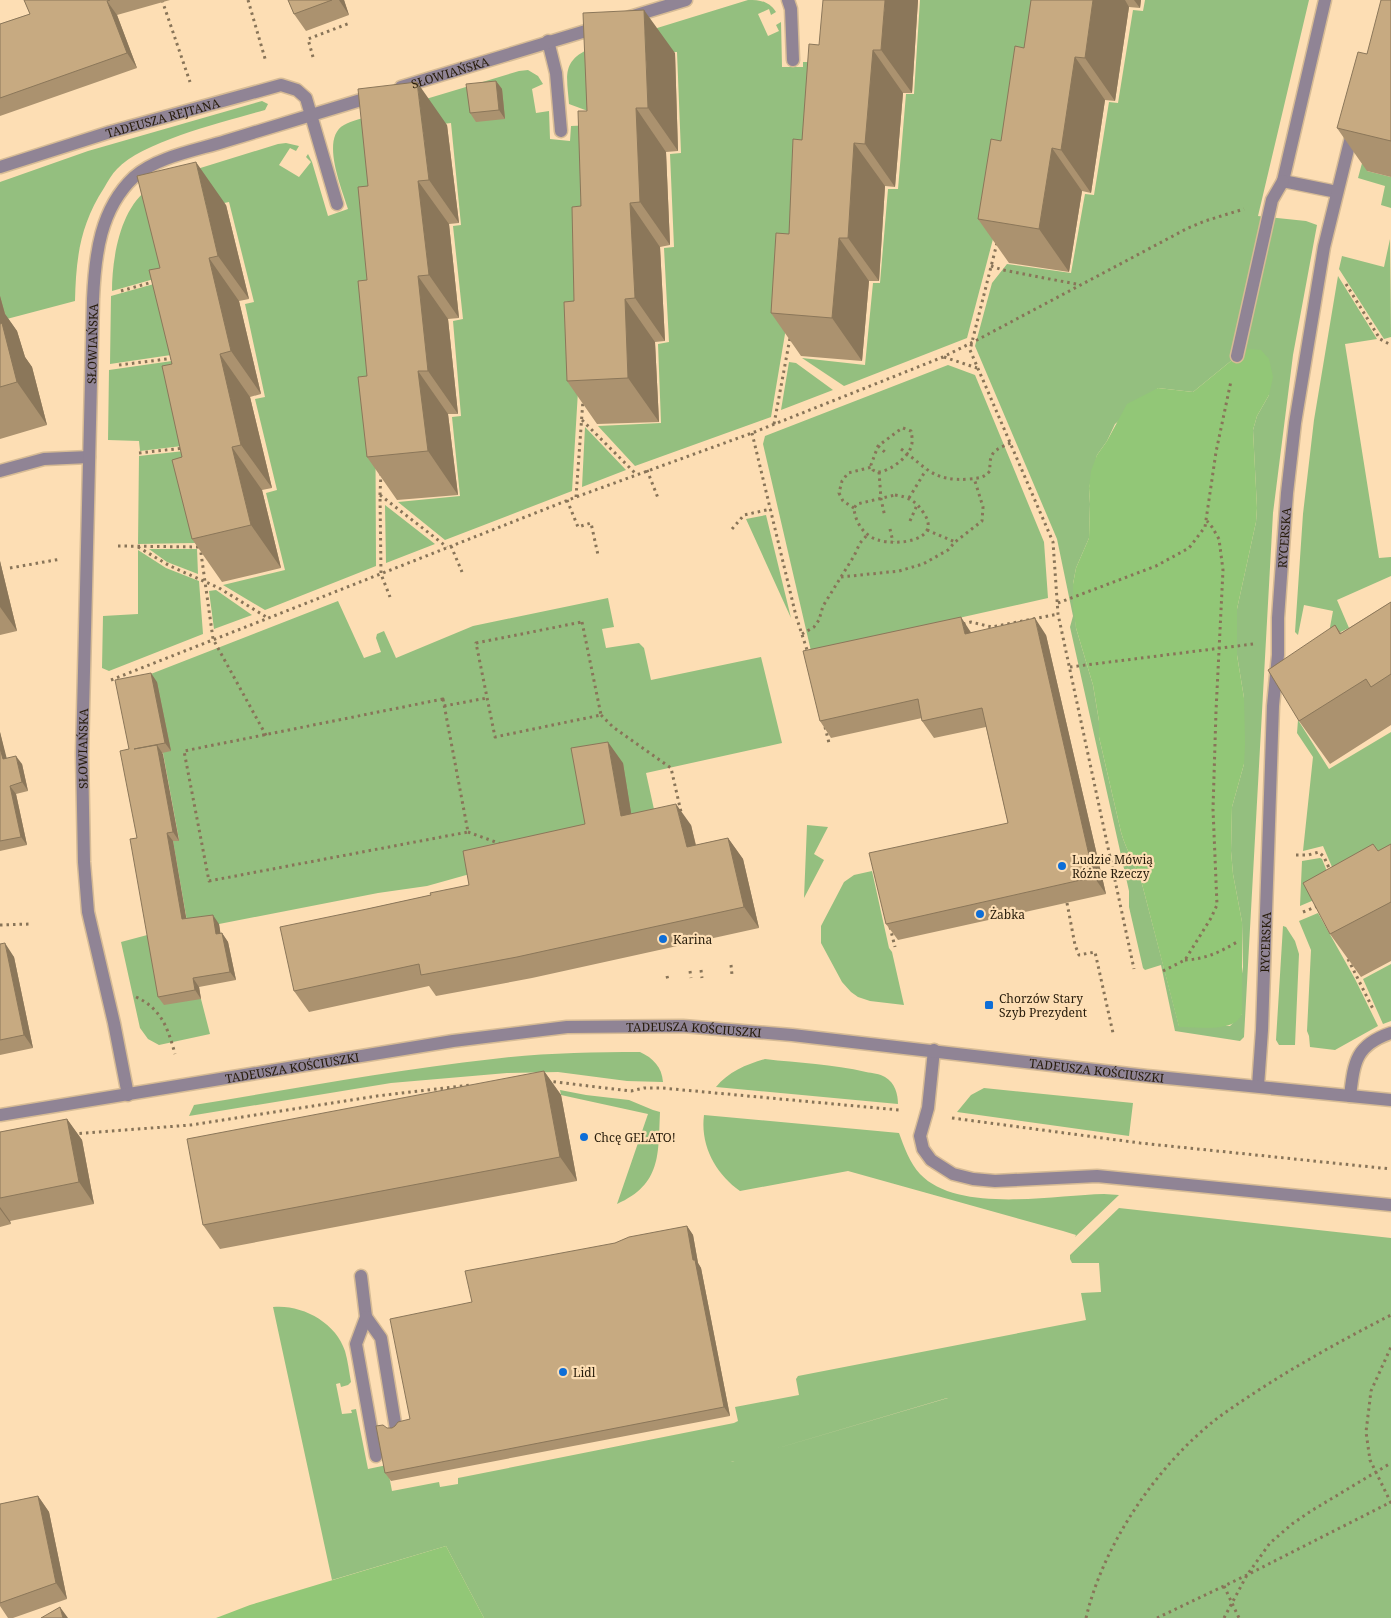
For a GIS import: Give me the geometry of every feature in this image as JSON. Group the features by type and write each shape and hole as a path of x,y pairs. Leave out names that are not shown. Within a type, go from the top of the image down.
{"street":[{"name":"SŁOWIAŃSKA","path":"128,1095 114,1023 90,920 85,884 82,754 95,264 101,231 108,213 134,177 148,167 185,153 686,0"},
{"path":"788,0 791,9 793,60"},
{"path":"1237,356 1272,200 1283,181 1325,0"},
{"path":"548,41 556,73 561,132"},
{"name":"TADEUSZA REJTANA","path":"0,167 110,132 281,85 297,90 306,98 337,204"},
{"name":"RYCERSKA","path":"1258,1086 1262,1030 1272,725 1287,493 1295,423 1324,248 1356,115"},
{"path":"1283,181 1337,192"},
{"path":"0,471 44,459 90,457"},
{"path":"1278,655 1292,656"},
{"name":"TADEUSZA KOŚCIUSZKI","path":"0,1116 453,1041 567,1027 684,1026 792,1034 1147,1076 1391,1100"},
{"path":"1350,1096 1356,1060 1369,1045 1391,1034"},
{"path":"934,1050 928,1108 920,1136 923,1149 930,1160 953,1174 995,1182 1097,1176 1391,1205"},
{"path":"361,1276 366,1317 356,1344 376,1456"},
{"path":"366,1317 381,1338 396,1429"}],"path":[{"path":"162,0 192,88"},
{"path":"248,0 268,71"},
{"path":"313,57 308,39 350,23"},
{"path":"106,682 567,500 752,433 944,356 1188,228 1272,200"},
{"path":"998,240 970,350 1053,542 1058,614 1134,969"},
{"path":"991,266 1081,285"},
{"path":"120,291 157,280"},
{"path":"1343,280 1380,338 1391,345"},
{"path":"774,424 791,334"},
{"path":"174,349 176,367"},
{"path":"110,367 182,356"},
{"path":"944,356 977,368"},
{"path":"1058,603 1156,566 1189,548 1205,527 1216,452 1237,356"},
{"path":"576,497 584,394"},
{"path":"582,420 636,474"},
{"path":"903,428 911,431 911,448 907,454 888,468 879,472 873,470 873,456 878,446 903,428"},
{"path":"752,433 796,616 809,658"},
{"path":"901,449 926,470 952,480 982,478 988,473 990,468 989,461 991,455 998,448 1011,443"},
{"path":"878,446 886,454"},
{"path":"139,453 188,448 188,453"},
{"path":"854,508 843,501 839,492 842,481 848,473 872,467"},
{"path":"382,469 380,494 381,574 390,596"},
{"path":"647,470 658,498"},
{"path":"909,498 926,470"},
{"path":"879,472 881,499 885,516"},
{"path":"840,577 899,571 923,564 948,550 955,542 982,521 983,507 974,478"},
{"path":"380,494 449,546 462,572"},
{"path":"895,495 909,498 917,504 928,519 927,530 917,540 878,541 859,525 855,517 854,508 865,501 895,495"},
{"path":"567,500 578,526 592,523 598,555"},
{"path":"910,522 917,504"},
{"path":"732,528 744,515 771,509"},
{"path":"1185,960 1212,918 1217,906 1213,809 1223,570 1219,539 1206,521"},
{"path":"890,529 893,542"},
{"path":"927,530 955,542"},
{"path":"802,634 814,627 819,620 823,606 860,543 868,534"},
{"path":"199,538 213,640 267,737"},
{"path":"118,546 200,547 206,545"},
{"path":"138,547 170,566 204,580 268,618"},
{"path":"10,568 69,557"},
{"path":"962,624 971,622 992,627 1058,614"},
{"path":"601,715 495,737 476,643 582,622 601,715 613,727 672,768 681,812"},
{"path":"1070,667 1256,644"},
{"path":"444,706 487,698"},
{"path":"468,832 443,699 267,737 184,751 209,881 468,832 510,846"},
{"path":"824,724 829,743"},
{"path":"1296,855 1322,853 1331,872"},
{"path":"1304,912 1326,902"},
{"path":"1067,903 1075,945 1079,955 1095,952 1113,1033"},
{"path":"1320,905 1323,913"},
{"path":"888,918 895,947"},
{"path":"0,925 29,924"},
{"path":"1163,971 1185,960 1200,959 1216,954 1241,940"},
{"path":"1346,955 1377,1018"},
{"path":"731,965 732,975"},
{"path":"701,970 702,978"},
{"path":"690,971 692,978"},
{"path":"128,994 147,1002 161,1017 167,1026 175,1054"},
{"path":"546,1081 631,1091 644,1088 662,1088 898,1110"},
{"path":"68,1135 94,1131 191,1125 377,1096 477,1084"},
{"path":"956,1118 1140,1143 1391,1169"},
{"path":"1086,1618 1099,1578 1112,1549 1131,1515 1149,1490 1190,1443 1214,1421 1248,1397 1297,1366 1391,1315"},
{"path":"1157,1618 1391,1503 1370,1460 1366,1432 1371,1391 1391,1347"},
{"path":"1224,1618 1247,1575 1270,1542 1292,1524 1391,1463"},
{"path":"1224,1586 1239,1618"}],"green space":[{"path":"748,0 764,2 770,5 776,12 771,15 769,9 758,14 768,36 779,31 776,25 781,22 782,67 803,67 803,62 825,62 830,67 771,417 635,466 598,426 661,423 658,344 669,342 664,248 674,247 670,154 681,153 677,52 613,53 615,41"},
{"path":"920,0 1034,0 1055,3 967,338 844,386 802,358 865,365 873,283 880,283 888,189 898,189 906,94 914,94"},
{"path":"1145,0 1309,0 1258,216 1306,221 1317,225 1293,355 1273,513 1244,1037 1240,1041 1175,1031 1161,965 1145,970 1143,968 1129,907 1129,891 1070,627 1073,616 1057,539 975,346 992,283 1007,264 1071,273 1085,194 1094,195 1109,102 1118,103 1133,10 1143,11","holes":["1237,356 1269,395 1257,416 1253,430 1256,522 1237,609 1237,655 1244,698 1244,764 1232,807 1231,851 1233,874 1242,922 1243,967 1240,987 1242,1014 1230,1026 1179,1026 1142,884 1121,832 1099,737 1099,721 1093,685 1076,628 1073,584 1076,568 1089,538 1089,488 1097,455 1107,441 1115,424 1158,388 1193,392"]},
{"path":"591,48 596,114 569,104 567,85 570,64 581,53"},
{"path":"528,70 538,76 543,84 532,89 536,113 549,111 550,139 570,141 571,126 594,125 572,491 445,540 398,502 460,496 452,417 461,416 453,321 463,319 453,226 461,225 451,123 386,131 386,111 519,71"},
{"path":"262,101 268,104 265,110 208,126 165,141 129,159 117,169 89,215 78,256 75,301 3,320 0,309 0,182 88,151"},
{"path":"374,115 376,566 265,610 223,585 285,570 266,493 277,490 255,399 265,397 245,304 254,302 229,202 166,215 181,174 286,143 299,146 296,151 290,148 279,165 299,177 311,162 306,157 308,154 312,162 328,216 348,209 335,164 334,141 337,132 344,125"},
{"path":"1368,141 1367,171 1391,177 1391,208 1381,205 1385,186 1358,178"},
{"path":"150,188 161,277 112,291 116,249 125,221 131,208"},
{"path":"1390,239 1391,337 1384,339 1339,269 1342,256 1384,267"},
{"path":"1338,276 1377,339 1345,344 1379,558 1391,557 1391,576 1337,600 1349,628 1328,638 1333,611 1304,605 1298,635 1295,632 1303,514 1314,420"},
{"path":"161,282 171,355 110,364 111,296"},
{"path":"1248,349 1261,350 1269,359 1273,377 1269,395 1257,416 1253,430 1256,522 1237,609 1237,655 1244,698 1245,744 1244,764 1232,807 1231,851 1233,874 1242,922 1242,1014 1238,1020 1223,1027 1179,1027 1142,884 1121,832 1099,737 1099,721 1093,685 1076,628 1073,607 1073,584 1076,568 1089,538 1091,471 1097,455 1107,441 1127,404 1158,388 1193,392"},
{"path":"172,361 182,446 140,451 139,441 108,440 109,370"},
{"path":"789,362 796,363 833,390 781,410"},
{"path":"948,365 975,375 1044,542 1048,598 811,651 763,444 765,436"},
{"path":"585,427 626,470 582,487"},
{"path":"184,451 195,543 138,544 139,456"},
{"path":"385,505 435,544 386,563"},
{"path":"766,515 791,618 746,519"},
{"path":"149,549 197,549 198,574 167,562"},
{"path":"138,550 166,568 199,581 203,634 109,671 102,668 103,616 138,614"},
{"path":"216,590 252,615 214,629 209,591"},
{"path":"608,598 614,627 602,629 606,648 639,643 644,648 651,680 761,657 782,743 646,773 659,832 477,872 427,886 378,893 219,924 194,928 188,927 173,841 179,840 163,753 120,686 338,601 364,658 381,652 376,638 377,634 384,631 396,658 473,626"},
{"path":"1298,720 1329,769 1391,732 1391,868 1341,888 1323,846 1303,851 1313,757 1297,733"},
{"path":"807,825 828,827 814,854 824,860 804,898"},
{"path":"1320,858 1335,891 1300,906 1302,861"},
{"path":"872,871 904,1005 870,1001 858,997 851,992 842,982 821,943 821,926 844,882 854,875"},
{"path":"1318,913 1355,979 1378,1026 1335,1050 1310,1047 1307,1031 1311,950 1299,921"},
{"path":"1283,926 1286,927 1295,941 1299,954 1295,1045 1279,1045 1276,1040"},
{"path":"151,934 201,999 210,1034 159,1045 148,1039 140,1028 121,942"},
{"path":"1391,964 1391,1021 1383,1024 1363,979"},
{"path":"640,1052 649,1057 659,1067 663,1082 627,1081 558,1072 507,1073 391,1083 189,1116 194,1105 418,1069 530,1055"},
{"path":"765,1059 841,1067 881,1075 894,1086 898,1104 716,1087 738,1069"},
{"path":"984,1088 1133,1103 1129,1136 957,1112 971,1095"},
{"path":"560,1090 629,1100 660,1112 659,1141 655,1166 650,1177 632,1196 617,1204 648,1114 561,1095"},
{"path":"704,1115 899,1133 916,1170 937,1186 958,1194 982,1198 1008,1199 1104,1194 1119,1195 1075,1237 1076,1235 1063,1231 848,1171 740,1191 731,1184 711,1158 703,1126"},
{"path":"1119,1208 1391,1238 1391,1618 484,1618 446,1546 332,1580 273,1307 284,1307 306,1312 334,1331 345,1351 351,1382 341,1387 340,1383 336,1384 342,1414 352,1413 351,1410 356,1409 368,1469 387,1465 392,1491 439,1482 440,1487 458,1484 458,1478 734,1423 738,1421 735,1407 799,1395 796,1379 798,1376 1086,1320 1081,1293 1101,1292 1099,1263 1072,1263 1070,1255","holes":["947,1398 948,1398 731,1462"]},
{"path":"446,1546 484,1618 216,1618 250,1605"}],"building":[{"path":"24,0 110,0 107,1 127,53 0,98 0,24 30,14"},
{"path":"288,0 332,0 294,14"},
{"path":"823,0 885,0 881,50 873,50 865,144 854,143 848,238 839,238 832,318 771,313 776,233 789,234 793,139 802,140 809,44 819,45"},
{"path":"1031,0 1093,0 1085,58 1075,57 1061,150 1052,148 1039,229 978,219 991,139 1001,141 1015,46 1024,48"},
{"path":"1381,0 1391,0 1391,141 1337,128 1358,52 1367,54"},
{"path":"644,10 648,108 636,108 640,202 630,203 635,298 625,299 628,378 567,381 564,302 574,301 572,207 581,206 578,111 587,111 583,13"},
{"path":"496,81 499,110 470,113 466,84"},
{"path":"417,82 429,180 418,181 429,275 418,276 428,371 418,371 428,451 367,457 358,377 367,376 358,281 367,280 358,187 368,186 358,89"},
{"path":"196,162 218,256 209,258 231,351 220,354 241,445 232,447 251,525 192,539 172,460 182,457 162,366 172,364 149,270 160,268 137,176"},
{"path":"2,323 17,382 0,387 0,324"},
{"path":"1391,602 1391,674 1371,687 1366,679 1299,721 1268,670 1335,625 1340,634"},
{"path":"961,617 965,634 1035,618 1094,877 886,924 869,853 1008,823 982,708 922,721 918,699 820,721 803,651"},
{"path":"151,673 165,743 134,749 157,745 173,832 167,833 182,919 213,915 216,934 222,933 230,972 193,978 195,990 158,997 130,839 137,838 120,751 129,749 115,680"},
{"path":"608,742 621,816 676,804 687,847 728,838 744,907 517,957 421,975 419,964 294,991 280,927 431,895 430,893 469,885 463,851 585,824 571,748"},
{"path":"0,748 3,759 16,756 22,782 10,786 21,837 0,841"},
{"path":"1373,844 1378,851 1391,844 1391,902 1330,934 1303,883"},
{"path":"5,943 24,1035 0,1040 0,944"},
{"path":"544,1071 560,1157 203,1225 187,1139"},
{"path":"67,1119 79,1182 0,1198 0,1132"},
{"name":"Lidl","path":"687,1226 724,1407 385,1473 376,1426 383,1425 387,1428 392,1428 398,1422 410,1419 390,1319 472,1302 465,1271 615,1243 629,1237"},
{"path":"38,1496 56,1583 0,1603 0,1504"},
{"path":"60,1607 63,1618 41,1618"}],"place":[{"name":"Ludzie Mówią Różne Rzeczy","path":"1062,866"},
{"name":"Żabka","path":"980,914"},
{"name":"Karina","path":"663,939"},
{"name":"Chorzów Stary Szyb Prezydent","path":"989,1005"},
{"name":"Chcę GELATO!","path":"584,1137"},
{"name":"Lidl","path":"563,1372"}]}
